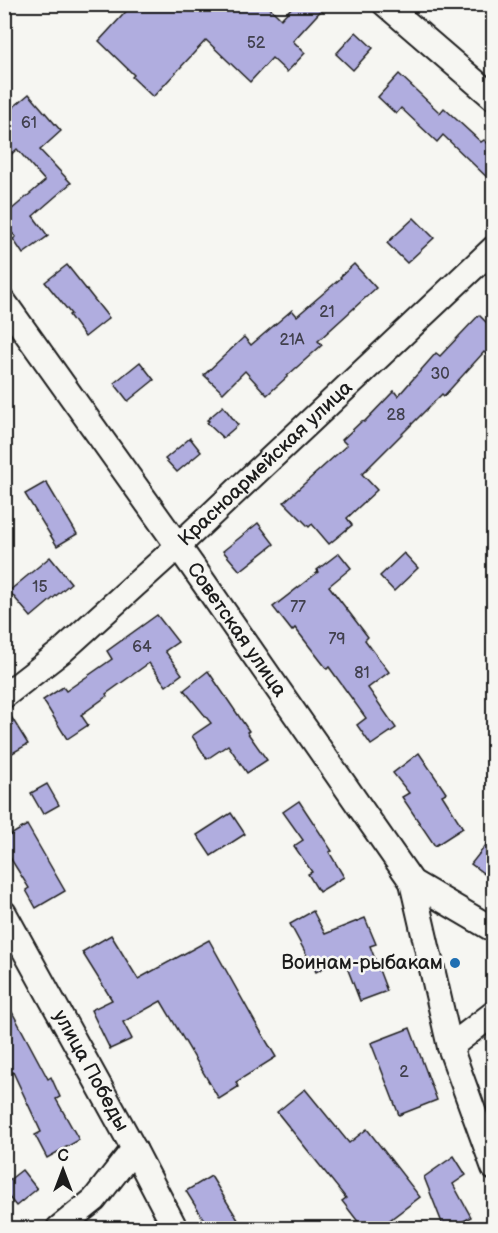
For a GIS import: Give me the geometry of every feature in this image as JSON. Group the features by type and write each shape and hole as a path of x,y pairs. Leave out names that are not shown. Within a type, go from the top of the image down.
{"street":[{"path":"385,4 494,98"},
{"name":"Красноармейская улица","path":"4,696 62,651 178,546 494,248"},
{"name":"Советская улица","path":"4,302 178,546 412,882 494,930"},
{"path":"412,882 450,1047 494,1167"},
{"name":"улица Победы","path":"4,913 175,1228"},
{"path":"450,1047 494,1013"},
{"path":"59,1228 94,1200 134,1149"}],"building":[{"path":"133,4 266,4 281,19 295,4 327,4 293,41 305,53 287,72 272,58 250,82 206,40 153,97 99,41"},
{"path":"356,32 373,48 353,70 336,54"},
{"path":"399,74 440,113 444,108 481,142 484,140 494,149 494,184 443,135 437,142 401,108 396,114 378,97"},
{"path":"29,94 61,131 40,150 71,183 33,216 48,236 23,254 13,239 16,237 4,225 4,216 45,181 17,149 4,161 4,115"},
{"path":"414,218 434,238 407,263 387,243"},
{"path":"354,264 376,288 318,341 322,345 267,395 245,371 223,393 204,375 244,337 251,345 292,310 297,316"},
{"path":"67,265 109,318 85,337 69,315 71,314 45,282"},
{"path":"479,315 494,330 494,361 484,352 444,396 442,394 362,474 377,490 347,518 352,525 329,544 312,524 309,527 284,502 347,445 342,440 362,421 364,422 394,391 398,396 436,353 440,356"},
{"path":"140,362 154,380 128,401 114,383"},
{"path":"223,406 238,425 223,438 207,423 209,421 207,420"},
{"path":"190,438 201,452 177,472 165,459"},
{"path":"46,482 77,534 57,546 25,494"},
{"path":"258,523 274,544 240,571 223,551"},
{"path":"339,553 351,568 329,586 368,637 365,640 389,672 368,688 396,728 371,745 357,725 366,718 329,667 327,669 295,628 292,631 273,607"},
{"path":"404,553 418,568 394,591 380,576"},
{"path":"50,557 71,583 31,617 9,591"},
{"path":"157,615 178,642 165,651 182,674 166,686 149,663 81,715 88,725 67,739 43,700 63,687 66,691 112,659 107,651"},
{"path":"208,671 267,760 247,773 228,745 207,759 192,736 211,723 184,690"},
{"path":"4,710 7,710 28,744 4,758"},
{"path":"419,753 446,793 442,795 463,828 435,846 402,797 409,793 393,773"},
{"path":"47,784 59,805 43,814 31,793"},
{"path":"299,801 332,851 329,852 344,877 319,892 308,874 312,872 294,846 303,840 283,812"},
{"path":"231,813 245,834 211,856 197,835"},
{"path":"27,825 65,891 36,908 26,890 29,888 4,848 4,839"},
{"path":"494,835 494,881 471,864"},
{"path":"313,911 325,934 365,918 376,944 370,946 387,991 360,1001 343,957 316,972 290,924"},
{"path":"111,935 138,979 209,940 276,1057 236,1082 238,1087 219,1099 161,1001 123,1022 132,1039 110,1049 91,1010 112,1000 82,952"},
{"path":"4,997 48,1079 51,1077 60,1097 56,1099 79,1140 47,1158 35,1135 41,1132 13,1072 4,1077"},
{"path":"410,1028 437,1100 399,1115 371,1043"},
{"path":"305,1089 349,1143 367,1129 420,1197 379,1228 363,1228 342,1201 346,1198 277,1112"},
{"path":"454,1156 466,1175 453,1184 471,1217 451,1228 444,1228 424,1177"},
{"path":"22,1170 37,1189 16,1206 4,1191 4,1184"},
{"path":"211,1176 243,1228 209,1228 186,1191"}],"place":[{"name":"Воинам-рыбакам","path":"455,963"}]}
